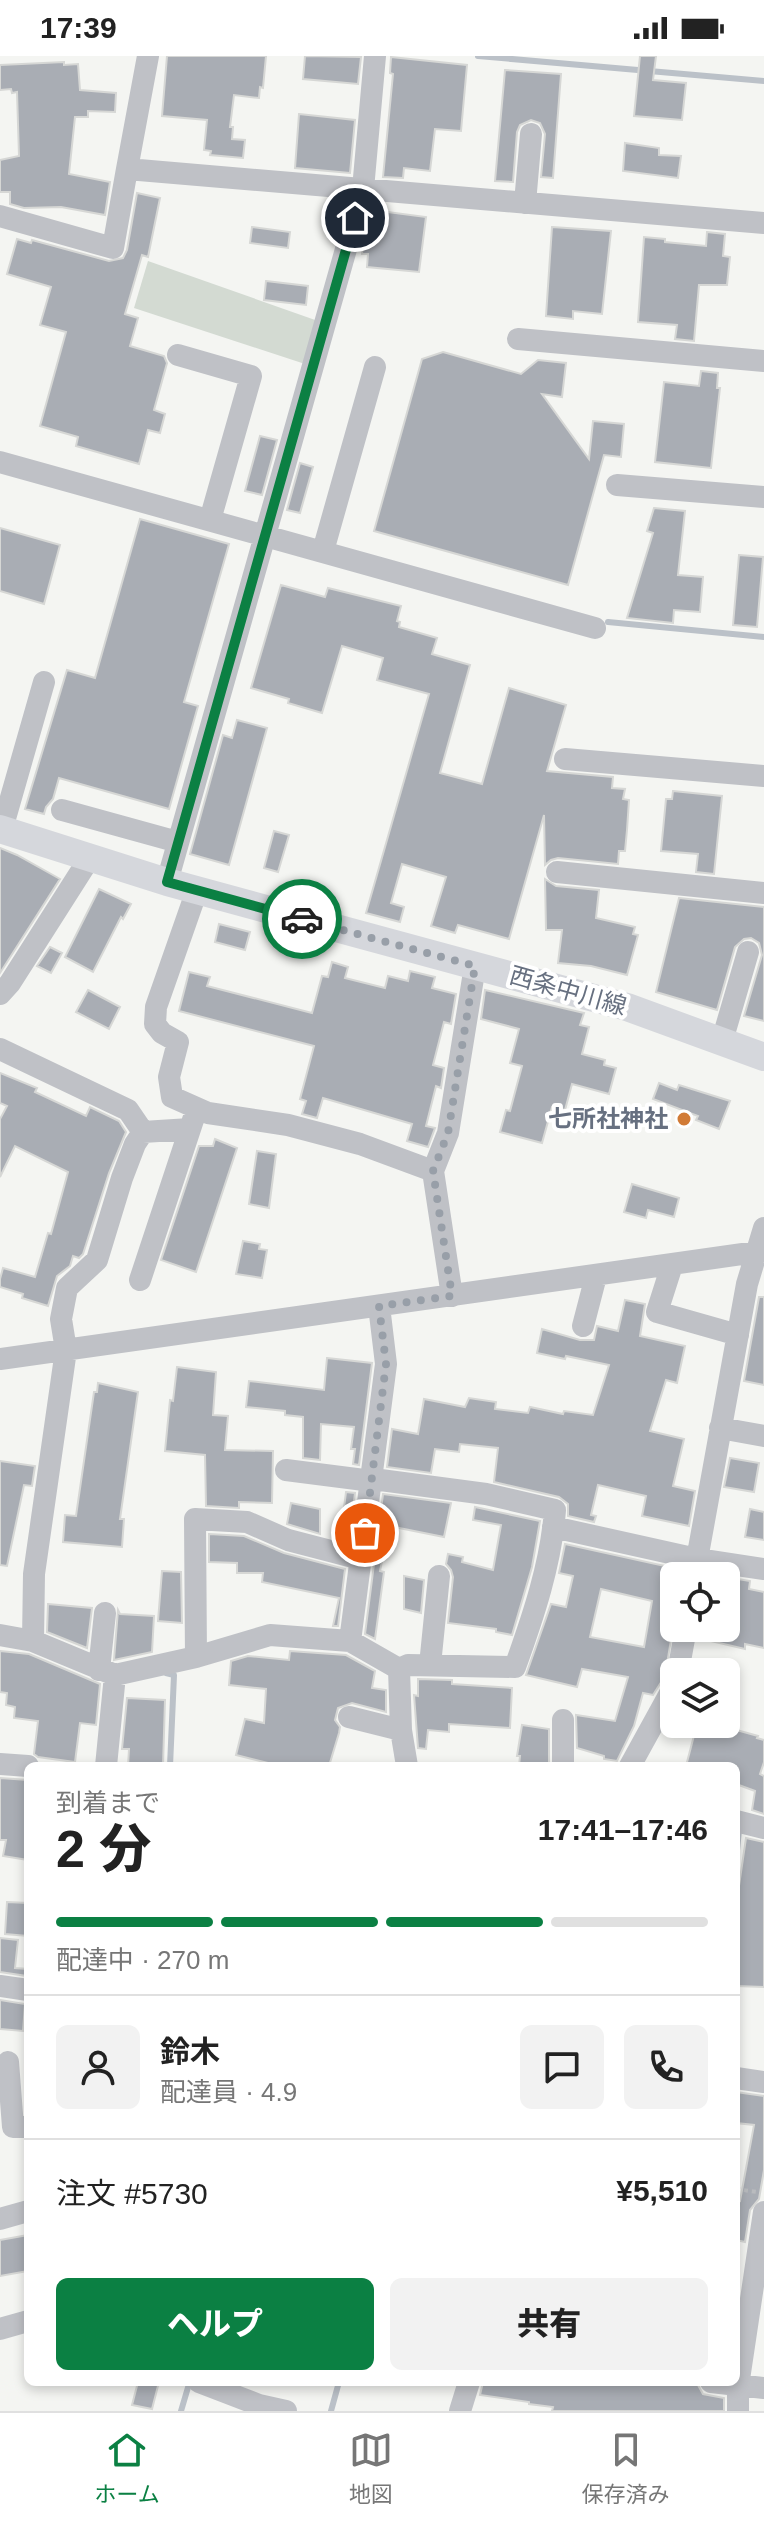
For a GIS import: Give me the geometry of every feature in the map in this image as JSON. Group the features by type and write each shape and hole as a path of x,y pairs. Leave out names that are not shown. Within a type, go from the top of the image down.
{"main road":[{"name":"西条中川線","path":"1,829 167,882 627,1007 764,1057"}],"street":[{"path":"0,216 113,248 148,56"},
{"path":"167,882 363,189 375,56"},
{"path":"525,203 531,134"},
{"path":"127,169 764,223"},
{"path":"518,339 764,361"},
{"path":"178,355 251,376 210,520"},
{"path":"323,551 375,367"},
{"path":"0,462 595,628"},
{"path":"617,485 764,497"},
{"path":"1,829 44,682"},
{"path":"565,759 764,776"},
{"path":"62,810 178,842"},
{"path":"0,994 89,859"},
{"path":"557,872 764,893"},
{"path":"194,1118 172,1097 169,1077 178,1042 162,1033 155,1024 156,1007 197,890"},
{"path":"722,1041 748,952"},
{"path":"452,1296 433,1171 448,1133 475,966"},
{"path":"0,1049 128,1110 143,1132"},
{"path":"33,1641 34,1574 66,1350 61,1319 67,1288 97,1260 122,1178 143,1132 208,1113 288,1125 337,1138 433,1171"},
{"path":"140,1280 194,1118"},
{"path":"696,1562 738,1335 764,1228"},
{"path":"0,1359 760,1252"},
{"path":"672,1265 657,1312 738,1335"},
{"path":"583,1326 596,1276"},
{"path":"350,1641 386,1364 379,1306"},
{"path":"720,1428 764,1436"},
{"path":"286,1470 486,1494 555,1510 534,1614 515,1667 408,1665 399,1669"},
{"path":"196,1657 195,1519 247,1522 288,1540 361,1559"},
{"path":"553,1527 677,1562"},
{"path":"740,1568 764,1569"},
{"path":"430,1665 439,1576"},
{"path":"105,1613 106,1762"},
{"path":"0,1635 33,1641 107,1672 196,1657 270,1635 350,1641 399,1669"},
{"path":"399,1669 401,1730 406,1762"},
{"path":"632,1762 660,1711"},
{"path":"349,1717 401,1730"},
{"path":"563,1720 563,1762"},
{"path":"0,1764 24,1766"},
{"path":"740,1822 764,1828"},
{"path":"0,1986 24,1989"},
{"path":"8,2062 13,2127 24,2127"},
{"path":"740,2079 764,2082"},
{"path":"0,2219 24,2212"},
{"path":"740,2372 764,2212"},
{"path":"0,2329 24,2322"},
{"path":"208,2386 259,2408 286,2411"},
{"path":"460,2411 468,2386"},
{"path":"738,2411 738,2386 764,2388"}],"path":[{"path":"740,2190 764,2193"}],"shaded area":[{"path":"148,261 318,321 305,364 134,308"}],"building":[{"path":"167,56 266,56 259,98 234,95 230,127 233,127 232,139 245,140 243,158 210,155 211,151 204,150 207,120 162,116"},
{"path":"305,56 361,57 358,84 303,79"},
{"path":"640,56 656,56 653,80 686,83 682,120 634,116"},
{"path":"391,57 467,65 461,131 435,129 430,171 404,168 403,178 383,177 393,74 390,73"},
{"path":"64,62 64,65 78,64 80,90 116,93 115,112 88,111 88,117 75,117 69,174 110,182 105,215 61,207 24,208 10,204 10,192 0,192 0,160 19,156 17,92 0,90 0,65"},
{"path":"505,70 561,74 553,178 541,177 545,134 540,123 531,120 520,125 517,132 513,182 495,181"},
{"path":"299,114 355,120 350,173 295,168"},
{"path":"625,143 659,148 659,155 681,156 678,178 623,171"},
{"path":"137,193 160,198 148,257 142,255 125,314 138,318 130,346 164,356 167,363 154,410 165,414 160,433 148,430 139,464 76,446 78,437 40,426 66,332 40,325 51,287 7,274 17,239 31,243 32,240 109,261 123,258"},
{"path":"380,211 426,217 419,272 367,267 368,254 362,254 364,236 366,231 371,232 371,227 378,228"},
{"path":"252,227 290,232 288,248 250,243"},
{"path":"552,227 611,231 602,314 573,311 573,319 546,316"},
{"path":"707,232 725,234 723,256 730,257 727,285 699,285 694,341 675,339 677,325 638,322 644,237 706,246"},
{"path":"266,281 308,286 306,305 264,300"},
{"path":"443,352 521,374 538,360 566,363 562,397 542,394 589,459 593,421 624,424 621,457 604,455 568,585 374,531 422,359"},
{"path":"701,371 718,373 717,388 720,388 711,468 655,462 664,382 699,386"},
{"path":"260,436 277,440 262,495 245,491"},
{"path":"300,463 313,467 300,513 287,510"},
{"path":"654,508 685,511 678,575 703,577 700,612 674,610 673,623 627,618 653,533 647,531"},
{"path":"140,519 229,544 184,702 198,706 169,809 59,778 53,799 44,814 25,809 67,670 95,678"},
{"path":"0,528 60,545 44,604 0,591"},
{"path":"739,555 763,557 757,627 733,625"},
{"path":"281,585 325,597 328,588 401,606 397,621 400,622 399,627 437,638 432,654 470,665 440,773 482,784 509,688 566,705 547,771 613,777 612,788 625,789 623,799 629,800 627,830 625,851 619,851 618,864 558,858 545,865 544,815 509,939 458,925 455,933 431,926 446,877 402,864 391,903 404,907 400,922 366,913 429,694 377,680 383,658 342,646 322,713 251,688"},
{"path":"237,720 267,728 229,865 190,854 223,735 232,738"},
{"path":"673,791 722,796 714,874 696,872 698,854 661,851 666,799 672,799"},
{"path":"274,831 289,835 278,872 264,868"},
{"path":"0,848 60,879 0,973"},
{"path":"545,879 556,886 599,890 596,918 635,927 633,934 638,935 627,975 591,966 558,963 562,930 546,930"},
{"path":"99,889 131,904 93,972 65,957"},
{"path":"679,898 764,907 764,1021 744,1016 762,955 759,943 751,938 744,939 735,947 717,1010 656,992"},
{"path":"219,924 250,932 245,950 215,942"},
{"path":"50,947 62,953 51,973 37,966"},
{"path":"332,962 348,967 345,978 385,988 388,976 408,981 410,971 435,977 432,988 456,994 451,1024 444,1022 433,1065 444,1068 441,1088 436,1086 426,1126 435,1128 428,1147 407,1141 412,1124 323,1098 317,1118 302,1114 306,1101 300,1099 314,1046 179,1011 189,972 210,977 207,986 312,1013 322,976 328,977"},
{"path":"88,990 120,1007 109,1029 76,1012"},
{"path":"485,990 584,1013 580,1025 589,1027 582,1054 605,1060 604,1065 616,1068 609,1094 572,1084 565,1110 552,1107 542,1143 500,1132 506,1110 510,1111 522,1066 510,1063 519,1029 481,1019"},
{"path":"0,1073 37,1088 35,1092 86,1116 90,1107 119,1121 126,1132 109,1173 83,1254 79,1258 73,1256 70,1266 57,1276 48,1306 0,1287 0,1279 3,1268 35,1277 68,1172 15,1146 0,1177 0,1119 7,1106 0,1103"},
{"path":"659,1083 677,1090 679,1085 730,1101 719,1129 696,1120 698,1116 653,1099"},
{"path":"215,1139 237,1148 196,1272 161,1260 199,1146 213,1146"},
{"path":"257,1151 276,1154 269,1208 249,1204"},
{"path":"632,1184 679,1198 674,1217 648,1210 646,1218 624,1212"},
{"path":"243,1241 260,1244 259,1249 267,1250 262,1278 236,1274"},
{"path":"759,1297 764,1297 764,1385 744,1381"},
{"path":"625,1300 645,1304 640,1336 685,1346 677,1383 666,1380 650,1431 684,1439 673,1486 695,1491 689,1526 642,1516 646,1496 598,1485 591,1515 596,1516 594,1522 568,1516 568,1504 559,1497 494,1482 498,1448 460,1444 459,1452 435,1449 431,1473 387,1467 392,1429 418,1434 424,1399 465,1407 469,1398 496,1402 495,1409 528,1413 530,1407 563,1414 564,1411 593,1415 609,1365 537,1353 542,1329 580,1340 594,1340 597,1326 618,1331"},
{"path":"327,1358 372,1363 359,1465 353,1464 355,1449 351,1449 354,1427 321,1424 320,1460 303,1458 303,1417 285,1415 285,1411 246,1407 249,1381 324,1390"},
{"path":"177,1367 216,1372 213,1415 228,1416 225,1450 273,1451 272,1503 239,1502 239,1508 206,1506 205,1455 165,1451"},
{"path":"98,1383 138,1392 120,1519 124,1519 122,1547 63,1542 65,1515 76,1516 94,1392 97,1392"},
{"path":"730,1458 759,1463 754,1492 724,1487"},
{"path":"0,1461 35,1466 32,1486 24,1485 7,1566 0,1565"},
{"path":"346,1492 355,1493 349,1541 340,1539"},
{"path":"383,1494 451,1503 444,1537 389,1526 380,1571 384,1572 375,1639 365,1634"},
{"path":"291,1503 320,1509 320,1534 287,1524"},
{"path":"475,1507 540,1521 532,1567 512,1635 496,1632 496,1629 448,1623 453,1577 446,1564 448,1554 463,1557 462,1562 493,1570 501,1525 473,1520"},
{"path":"750,1509 764,1512 764,1540 745,1537"},
{"path":"209,1534 244,1536 284,1553 345,1569 338,1626 333,1626 339,1598 262,1582 263,1573 237,1573 237,1563 209,1562"},
{"path":"565,1544 660,1565 660,1642 671,1642 668,1658 660,1658 660,1684 653,1695 643,1693 634,1726 617,1761 577,1748 576,1715 615,1721 628,1677 582,1669 577,1687 526,1675 551,1604 566,1607 573,1576 559,1573","holes":["601,1589 652,1601 644,1647 590,1637"]},
{"path":"162,1571 181,1572 182,1623 158,1621"},
{"path":"404,1576 424,1580 421,1613 404,1609"},
{"path":"740,1579 750,1581 749,1589 764,1592 764,1648 745,1644 745,1649 715,1642 740,1642"},
{"path":"48,1604 92,1608 87,1648 47,1632"},
{"path":"118,1610 120,1614 154,1616 152,1652 114,1660"},
{"path":"0,1651 29,1654 100,1684 96,1725 80,1723 75,1762 34,1754 38,1721 14,1718 15,1707 6,1705 7,1693 0,1692"},
{"path":"290,1651 346,1655 375,1671 372,1688 386,1690 386,1712 352,1703 338,1708 335,1720 340,1727 330,1762 264,1762 236,1755 245,1719 264,1723 266,1689 229,1685 231,1661 248,1656 289,1660"},
{"path":"418,1679 512,1688 510,1728 449,1724 449,1732 428,1730 426,1749 418,1748 414,1695 418,1696"},
{"path":"127,1698 165,1700 163,1762 128,1762 129,1749 122,1749"},
{"path":"522,1725 549,1729 549,1762 519,1762 520,1756 517,1756"},
{"path":"740,1731 764,1740 764,1762 760,1774 764,1776 764,1814 752,1810 755,1791 740,1785 740,1762 687,1762 693,1738 740,1738"},
{"path":"0,1778 24,1780 24,1859 3,1856 6,1840 0,1840"},
{"path":"746,1838 764,1842 764,1987 740,1986 740,1879"},
{"path":"7,1902 24,1903 24,1936 5,1934"},
{"path":"0,1938 18,1940 15,1968 24,1969 24,1976 0,1972"},
{"path":"0,2000 24,2004 23,2031 0,2029"},
{"path":"740,2093 764,2096 764,2170 759,2199 750,2210 745,2242 740,2241 740,2201 754,2125 740,2123"},
{"path":"24,2236 24,2272 0,2276 0,2240"},
{"path":"137,2386 158,2386 152,2409 132,2405"},
{"path":"482,2386 699,2386 703,2394 724,2398 724,2411 552,2411 553,2407 480,2395"}],"waterway":[{"path":"478,56 764,81"},
{"path":"608,622 764,637"},
{"path":"166,1673 174,1675 170,1762"},
{"path":"181,2411 188,2386"},
{"path":"331,2411 338,2386"}],"way so far":[{"path":"302,919 475,966 448,1133 433,1171 452,1296 379,1306 386,1364 365,1533"}],"place":[{"name":"七所社神社","path":"684,1119"}],"route":[{"path":"302,919 167,882 355,218"}]}
